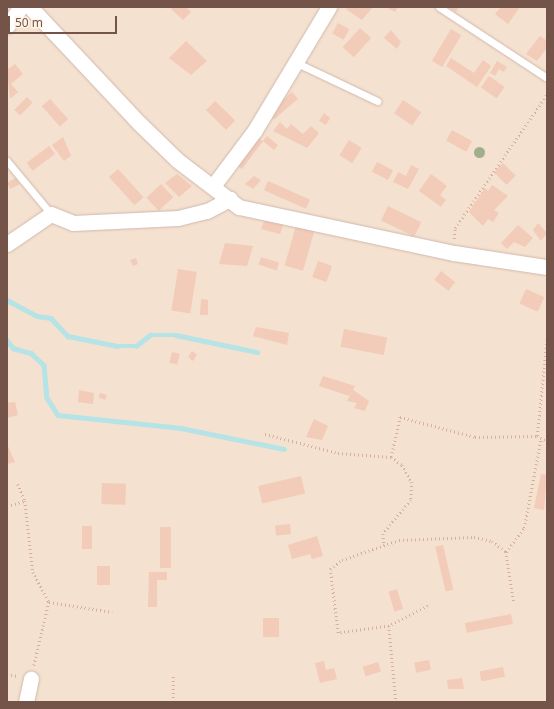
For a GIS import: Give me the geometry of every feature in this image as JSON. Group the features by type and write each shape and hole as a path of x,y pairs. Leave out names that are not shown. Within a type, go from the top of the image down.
{"street":[{"path":"7,26 21,7"},
{"path":"30,7 139,123 177,160 239,207 454,253 547,267"},
{"path":"213,186 255,130 330,7"},
{"path":"7,244 51,214 73,223 170,218 206,211 230,199"},
{"path":"26,702 31,679"}],"lane":[{"path":"439,7 547,78"},
{"path":"297,63 377,101"},
{"path":"7,161 51,214"}],"path":[{"path":"454,253 455,228 547,94"},
{"path":"537,436 547,338"},
{"path":"392,457 400,417 475,437 537,436 547,441"},
{"path":"265,434 338,453 392,457 402,464 412,482 411,500 383,534 384,543"},
{"path":"506,552 524,528 541,438"},
{"path":"18,484 25,501 33,572 49,602 31,679"},
{"path":"7,506 25,501"},
{"path":"428,606 389,626 338,633 330,569 335,563 384,543 422,539 474,537 492,541 506,552 514,603"},
{"path":"49,602 112,612"},
{"path":"389,626 396,702"},
{"path":"173,674 173,702"}],"shaded area":[{"path":"7,7 547,7 547,702 7,702"}],"building":[{"path":"173,7 186,7 191,12 183,20 171,9"},
{"path":"348,7 373,7 362,20 346,9"},
{"path":"386,7 398,7 395,12"},
{"path":"448,7 459,7 456,12"},
{"path":"501,7 520,7 508,24 495,14"},
{"path":"338,23 349,29 344,40 332,33"},
{"path":"360,28 371,38 354,57 343,47"},
{"path":"451,29 461,35 442,67 432,61"},
{"path":"391,30 401,42 397,49 384,38"},
{"path":"540,36 547,41 547,48 537,61 526,54"},
{"path":"186,41 207,61 191,75 169,58"},
{"path":"451,58 474,73 483,60 491,66 477,87 446,66"},
{"path":"497,61 507,67 504,72 499,69 495,76 490,73"},
{"path":"15,64 23,74 11,84 18,92 10,99 7,70"},
{"path":"489,76 505,87 497,98 481,87"},
{"path":"292,92 298,99 274,120 268,113"},
{"path":"27,97 33,103 20,115 14,110"},
{"path":"50,99 68,119 60,126 42,106"},
{"path":"403,100 421,112 412,126 394,113"},
{"path":"215,101 235,120 226,130 206,110"},
{"path":"324,113 330,118 326,125 319,121"},
{"path":"280,122 287,129 291,124 303,134 311,126 319,133 307,148 273,131"},
{"path":"452,130 472,141 466,152 446,140"},
{"path":"255,135 263,141 242,169 234,164"},
{"path":"267,136 278,145 274,150 263,141"},
{"path":"63,137 71,156 64,161 52,145"},
{"path":"349,140 362,148 352,163 339,155"},
{"path":"49,146 55,154 33,171 27,163"},
{"path":"377,162 393,170 388,180 372,172"},
{"path":"503,163 516,176 507,185 494,172"},
{"path":"411,165 419,169 408,189 393,182 398,172 406,176"},
{"path":"118,169 143,197 135,205 109,177"},
{"path":"177,174 192,186 179,197 165,183"},
{"path":"431,174 447,186 440,195 446,200 441,207 419,191"},
{"path":"254,176 261,180 253,189 245,184"},
{"path":"16,178 19,184 10,189 7,183"},
{"path":"268,181 310,200 306,209 264,190"},
{"path":"161,184 173,197 159,211 146,198"},
{"path":"492,185 508,196 494,210 499,213 493,222 488,219 483,226 469,212 485,188 488,191"},
{"path":"388,206 421,222 414,237 381,220"},
{"path":"265,219 284,223 280,234 261,229"},
{"path":"538,223 547,233 541,241 533,230"},
{"path":"518,225 533,238 525,247 514,242 507,249 501,243"},
{"path":"296,226 314,231 303,271 285,265"},
{"path":"225,243 253,246 247,266 219,264"},
{"path":"261,257 279,263 277,270 259,265"},
{"path":"136,258 138,264 133,266 130,260"},
{"path":"318,261 332,266 326,282 312,277"},
{"path":"178,269 197,272 190,313 171,310"},
{"path":"441,271 455,282 448,291 434,280"},
{"path":"526,289 544,297 538,312 519,304"},
{"path":"201,299 208,300 208,315 200,315"},
{"path":"256,327 289,333 287,345 253,336"},
{"path":"344,329 387,337 384,355 341,347"},
{"path":"192,351 197,355 193,361 188,357"},
{"path":"172,352 180,354 177,365 169,363"},
{"path":"323,376 355,386 349,396 319,386"},
{"path":"79,390 94,393 93,404 78,402"},
{"path":"353,390 369,401 365,411 354,408 357,403 347,401"},
{"path":"100,393 107,395 105,400 99,398"},
{"path":"15,402 18,415 7,418 7,403"},
{"path":"314,419 328,426 322,440 306,437"},
{"path":"7,444 15,462 7,464"},
{"path":"541,474 547,475 544,510 534,508"},
{"path":"301,476 305,494 262,503 258,486"},
{"path":"102,483 126,484 125,505 101,504"},
{"path":"290,524 291,534 276,536 275,526"},
{"path":"82,526 92,526 92,549 82,549"},
{"path":"160,527 171,527 171,568 160,568"},
{"path":"317,536 323,556 312,559 310,554 292,559 288,545"},
{"path":"443,545 453,590 446,592 435,547"},
{"path":"97,566 110,566 110,585 97,585"},
{"path":"149,572 167,572 167,580 157,580 157,607 148,607"},
{"path":"397,589 403,609 395,612 388,592"},
{"path":"511,614 513,624 467,633 465,623"},
{"path":"263,618 279,618 279,637 263,637"},
{"path":"429,660 431,670 416,673 414,663"},
{"path":"324,661 326,670 334,668 337,679 320,683 315,663"},
{"path":"378,662 381,672 366,676 363,667"},
{"path":"503,667 505,677 481,681 479,672"},
{"path":"462,678 464,689 448,689 447,680"}],"waterway":[{"path":"7,300 37,316 51,318 68,336 117,346 136,346 150,335 176,335 257,352"},
{"path":"7,340 13,348 31,353 44,365 47,398 58,415 181,428 284,449"}]}
